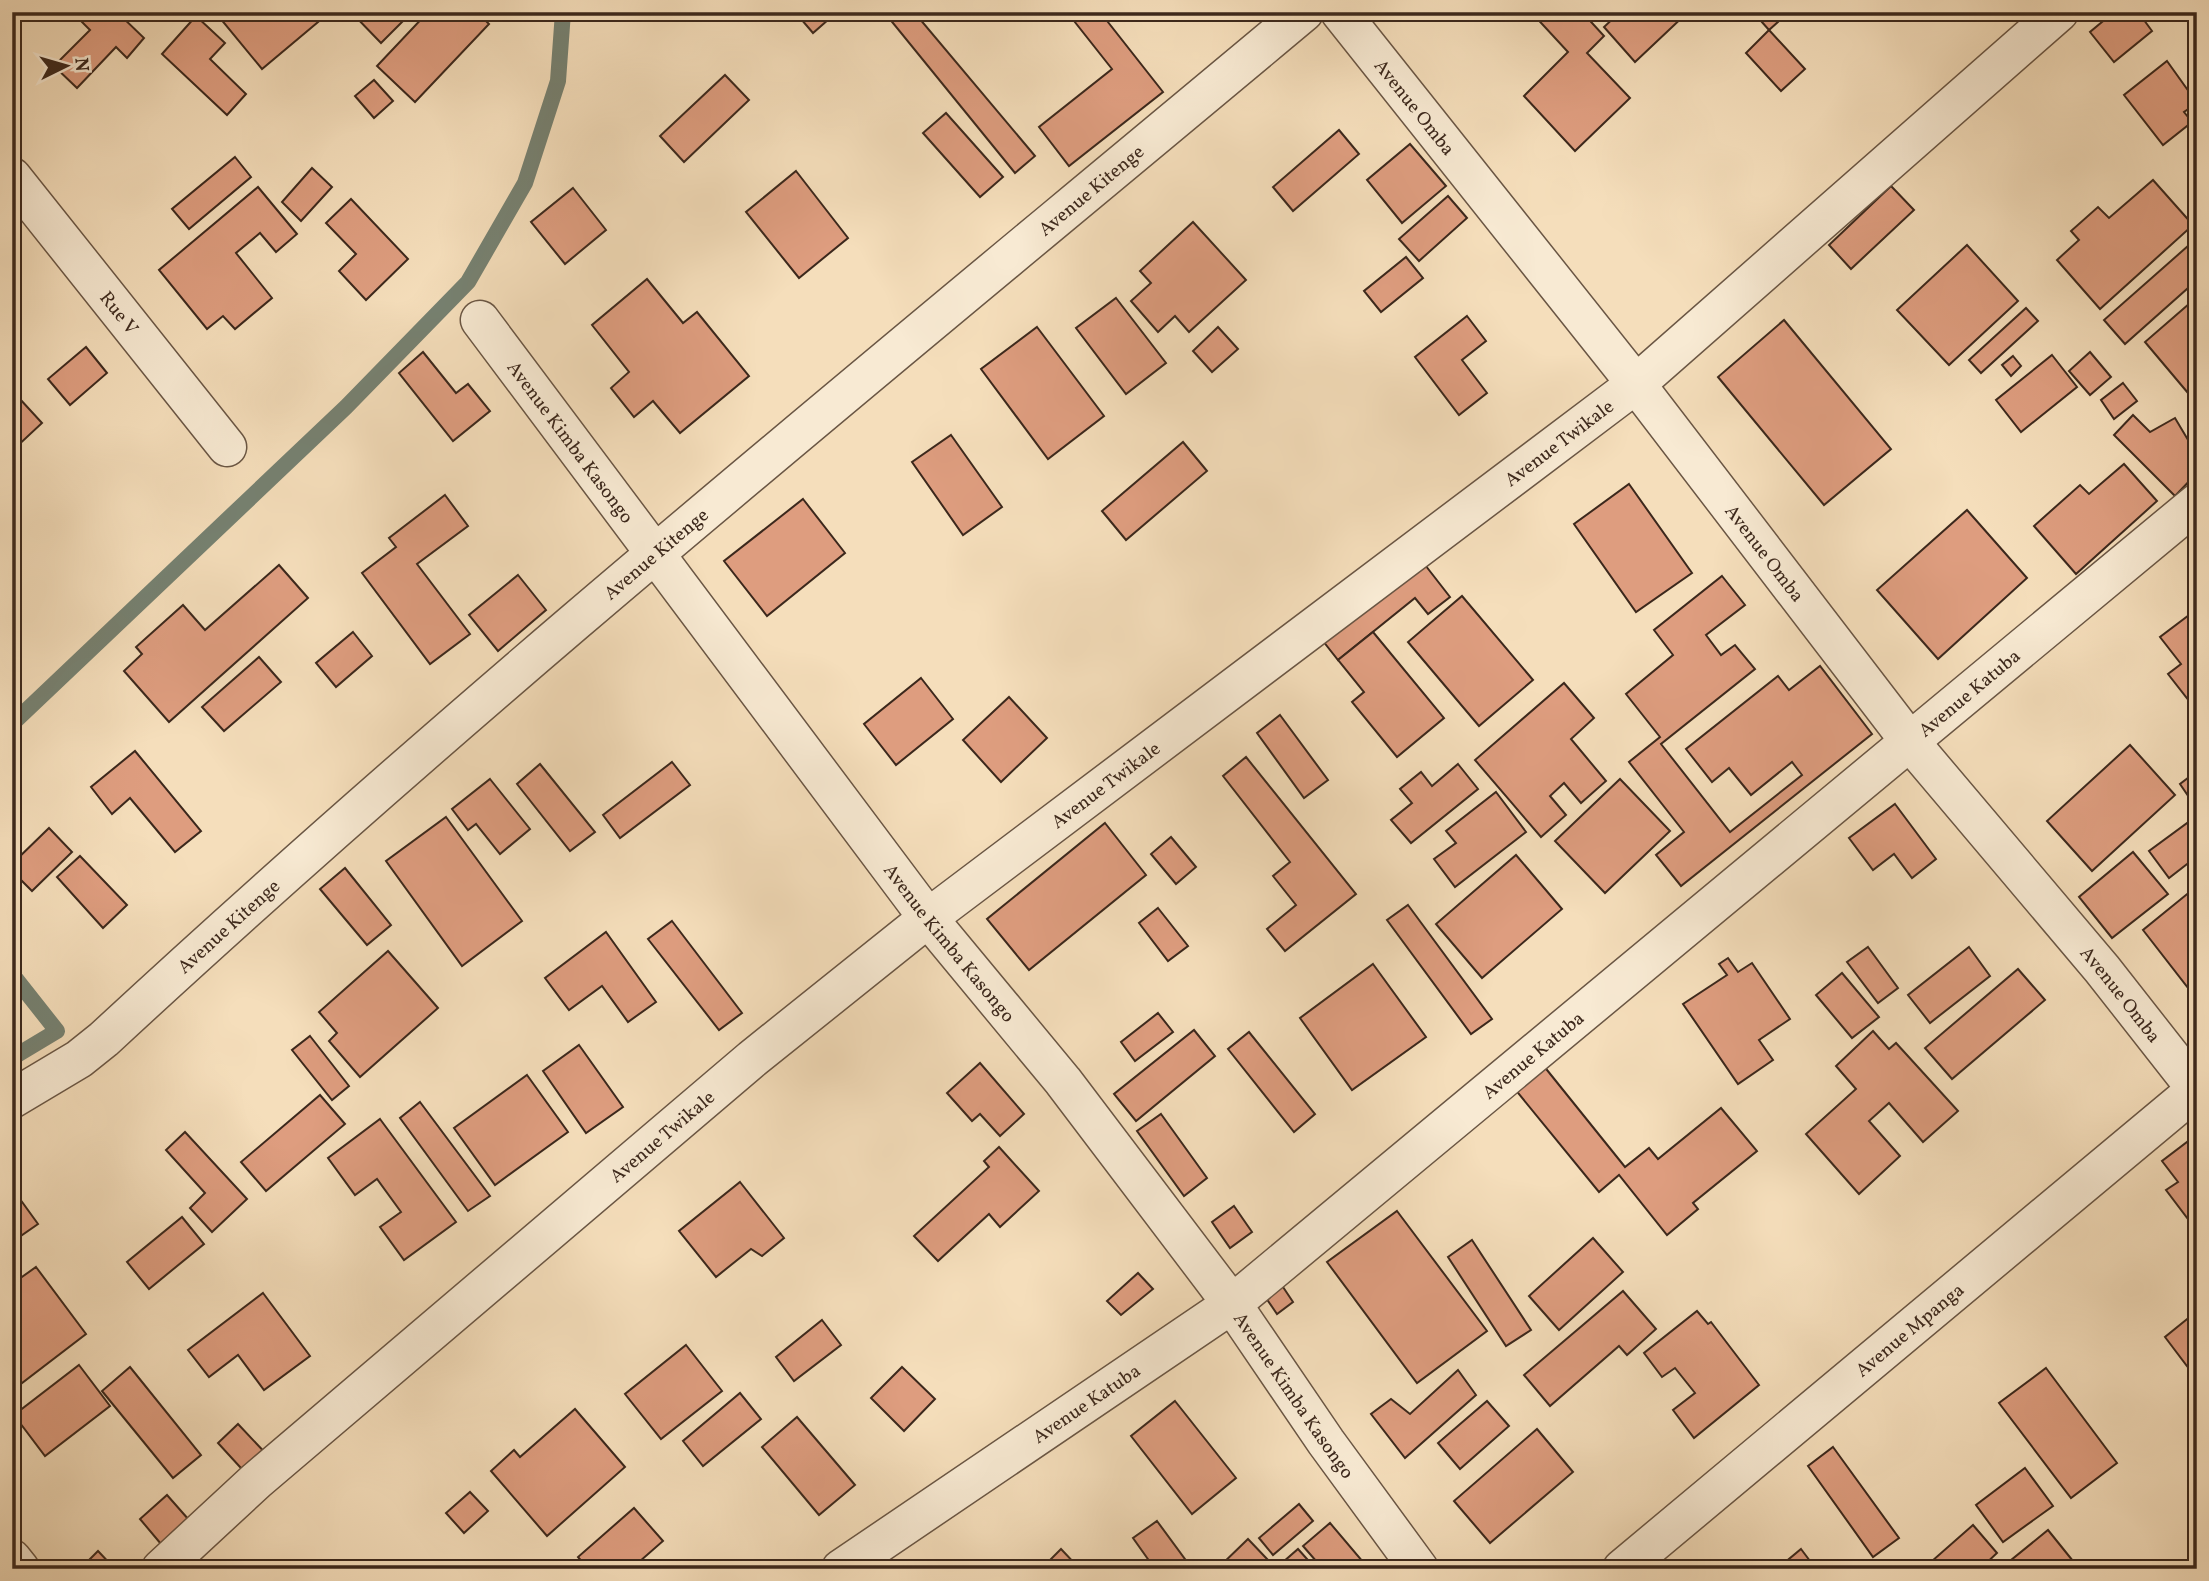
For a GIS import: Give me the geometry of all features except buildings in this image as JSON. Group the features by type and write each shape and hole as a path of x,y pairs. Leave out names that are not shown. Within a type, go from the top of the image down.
{"street":[{"name":"Avenue Kitenge","path":"12,1099 79,1059 104,1040 254,900 654,555 1304,12"},
{"name":"Avenue Omba","path":"1340,12 1636,384 1911,743 2102,969 2197,1089"},
{"name":"Avenue Twikale","path":"161,1569 256,1481 656,1140 928,918 1636,384 2059,12"},
{"name":"Rue V","path":"12,177 227,447"},
{"name":"Avenue Kimba Kasongo","path":"480,320 928,918 1063,1081 1232,1304 1326,1442 1419,1569"},
{"name":"Avenue Katuba","path":"841,1569 1232,1304 1911,743 2197,502"},
{"name":"Avenue Mpanga","path":"1622,1569 2197,1089"},
{"path":"12,1559 20,1569"}],"waterway":[{"path":"12,724 346,407 468,282 525,183 558,81 563,12"},
{"path":"12,974 57,1031 12,1058"}]}
